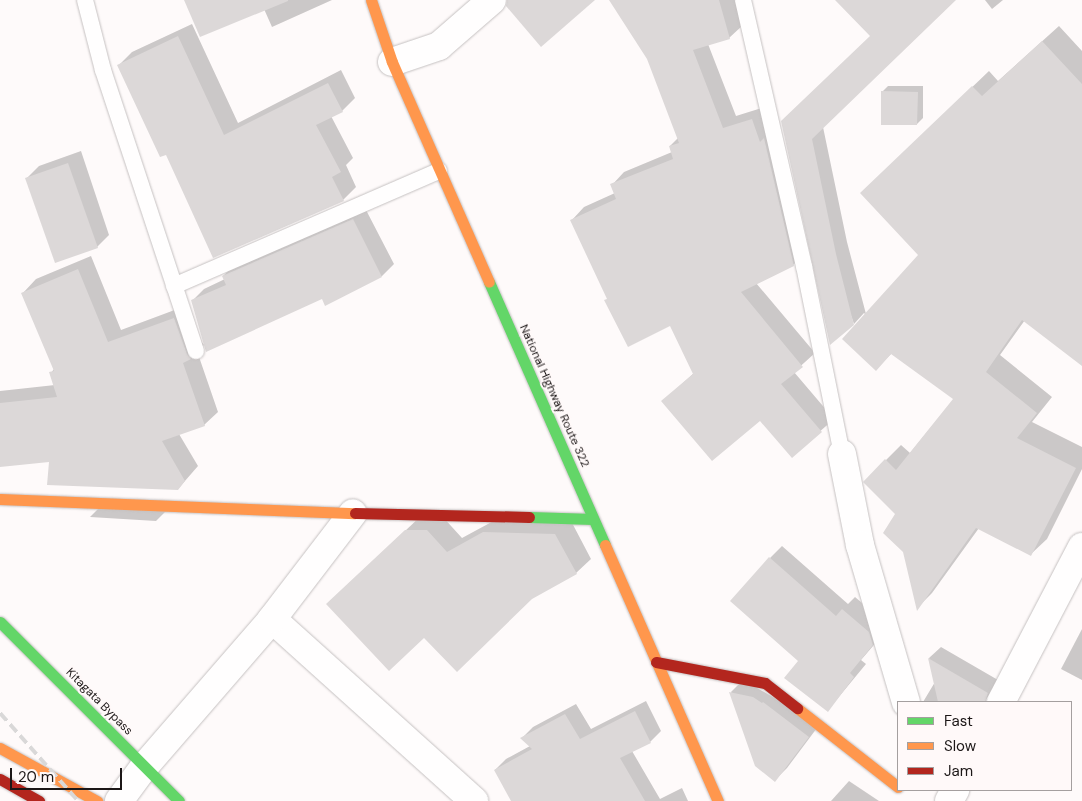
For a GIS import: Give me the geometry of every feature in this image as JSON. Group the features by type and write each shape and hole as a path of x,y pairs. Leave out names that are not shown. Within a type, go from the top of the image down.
{"main road":[{"name":"National Highway Route 322","path":"371,0 392,62 439,171 718,801"},
{"path":"0,499 353,513 593,519"},
{"name":"Kitagata Bypass","path":"0,622 179,801"},
{"path":"656,662 765,683 897,786"},
{"path":"0,748 97,801"},
{"path":"0,779 39,801"},
{"path":"0,788 13,801"}],"street":[{"path":"392,62 439,46 492,0"},
{"path":"842,454 860,545 906,701"},
{"path":"119,801 144,767 272,619 353,513"},
{"path":"1002,701 1082,547"},
{"path":"272,619 474,801"}],"lane":[{"path":"85,0 103,70 196,351"},
{"path":"742,0 804,266 842,454"},
{"path":"174,286 439,171"}],"building":[{"path":"184,0 288,0 288,1 200,37"},
{"path":"507,0 595,0 541,47 506,6"},
{"path":"609,0 719,0 730,39 693,50 723,128 752,119 760,142 764,138 794,266 741,292 803,367 781,384 822,432 792,458 760,421 712,461 661,401 693,374 670,326 628,347 604,300 607,299 570,220 616,199 610,184 673,159 669,146 679,143 647,59"},
{"path":"835,0 956,0 812,139 836,254 854,325 830,345 781,121 870,36"},
{"path":"178,36 224,135 328,83 343,112 316,125 341,172 332,177 344,201 213,258 166,155 160,157 117,65"},
{"path":"1042,41 1082,84 1082,366 1022,320 986,372 1037,413 1017,438 1076,468 1031,556 976,528 917,611 903,552 883,533 895,514 863,482 885,459 896,470 953,399 891,354 876,371 842,339 918,255 860,193 972,86 982,96"},
{"path":"881,91 918,92 917,125 881,125"},
{"path":"68,163 98,248 55,263 25,178"},
{"path":"353,219 382,277 325,306 322,299 206,352 191,300 226,285 222,276"},
{"path":"78,269 108,342 174,318 187,354 191,359 183,363 205,426 162,441 185,481 178,490 47,485 49,462 0,467 0,403 57,397 49,372 54,371 21,293"},
{"path":"405,530 427,530 447,552 483,532 555,534 577,574 532,599 457,672 424,638 389,671 326,604"},
{"path":"769,557 836,616 842,609 869,632 873,645 850,673 854,677 828,712 784,678 798,661 730,601"},
{"path":"928,658 988,693 985,701 938,701"},
{"path":"729,692 753,697 763,702 809,737 775,782 755,766"},
{"path":"635,711 651,743 620,758 645,801 511,801 494,770 532,749 520,738 565,714 580,739"}],"railway":[{"path":"0,713 78,801"}],"traffic: fast":[{"path":"489,282 605,545"},
{"path":"529,517 593,519"},
{"path":"0,622 179,801"}],"traffic: slow":[{"path":"371,0 392,62 489,282"},
{"path":"0,499 355,513"},
{"path":"605,545 718,801"},
{"path":"797,708 897,786"},
{"path":"0,748 97,801"}],"traffic: jam":[{"path":"355,513 529,517"},
{"path":"656,662 765,683 797,708"},
{"path":"0,779 39,801"}]}
